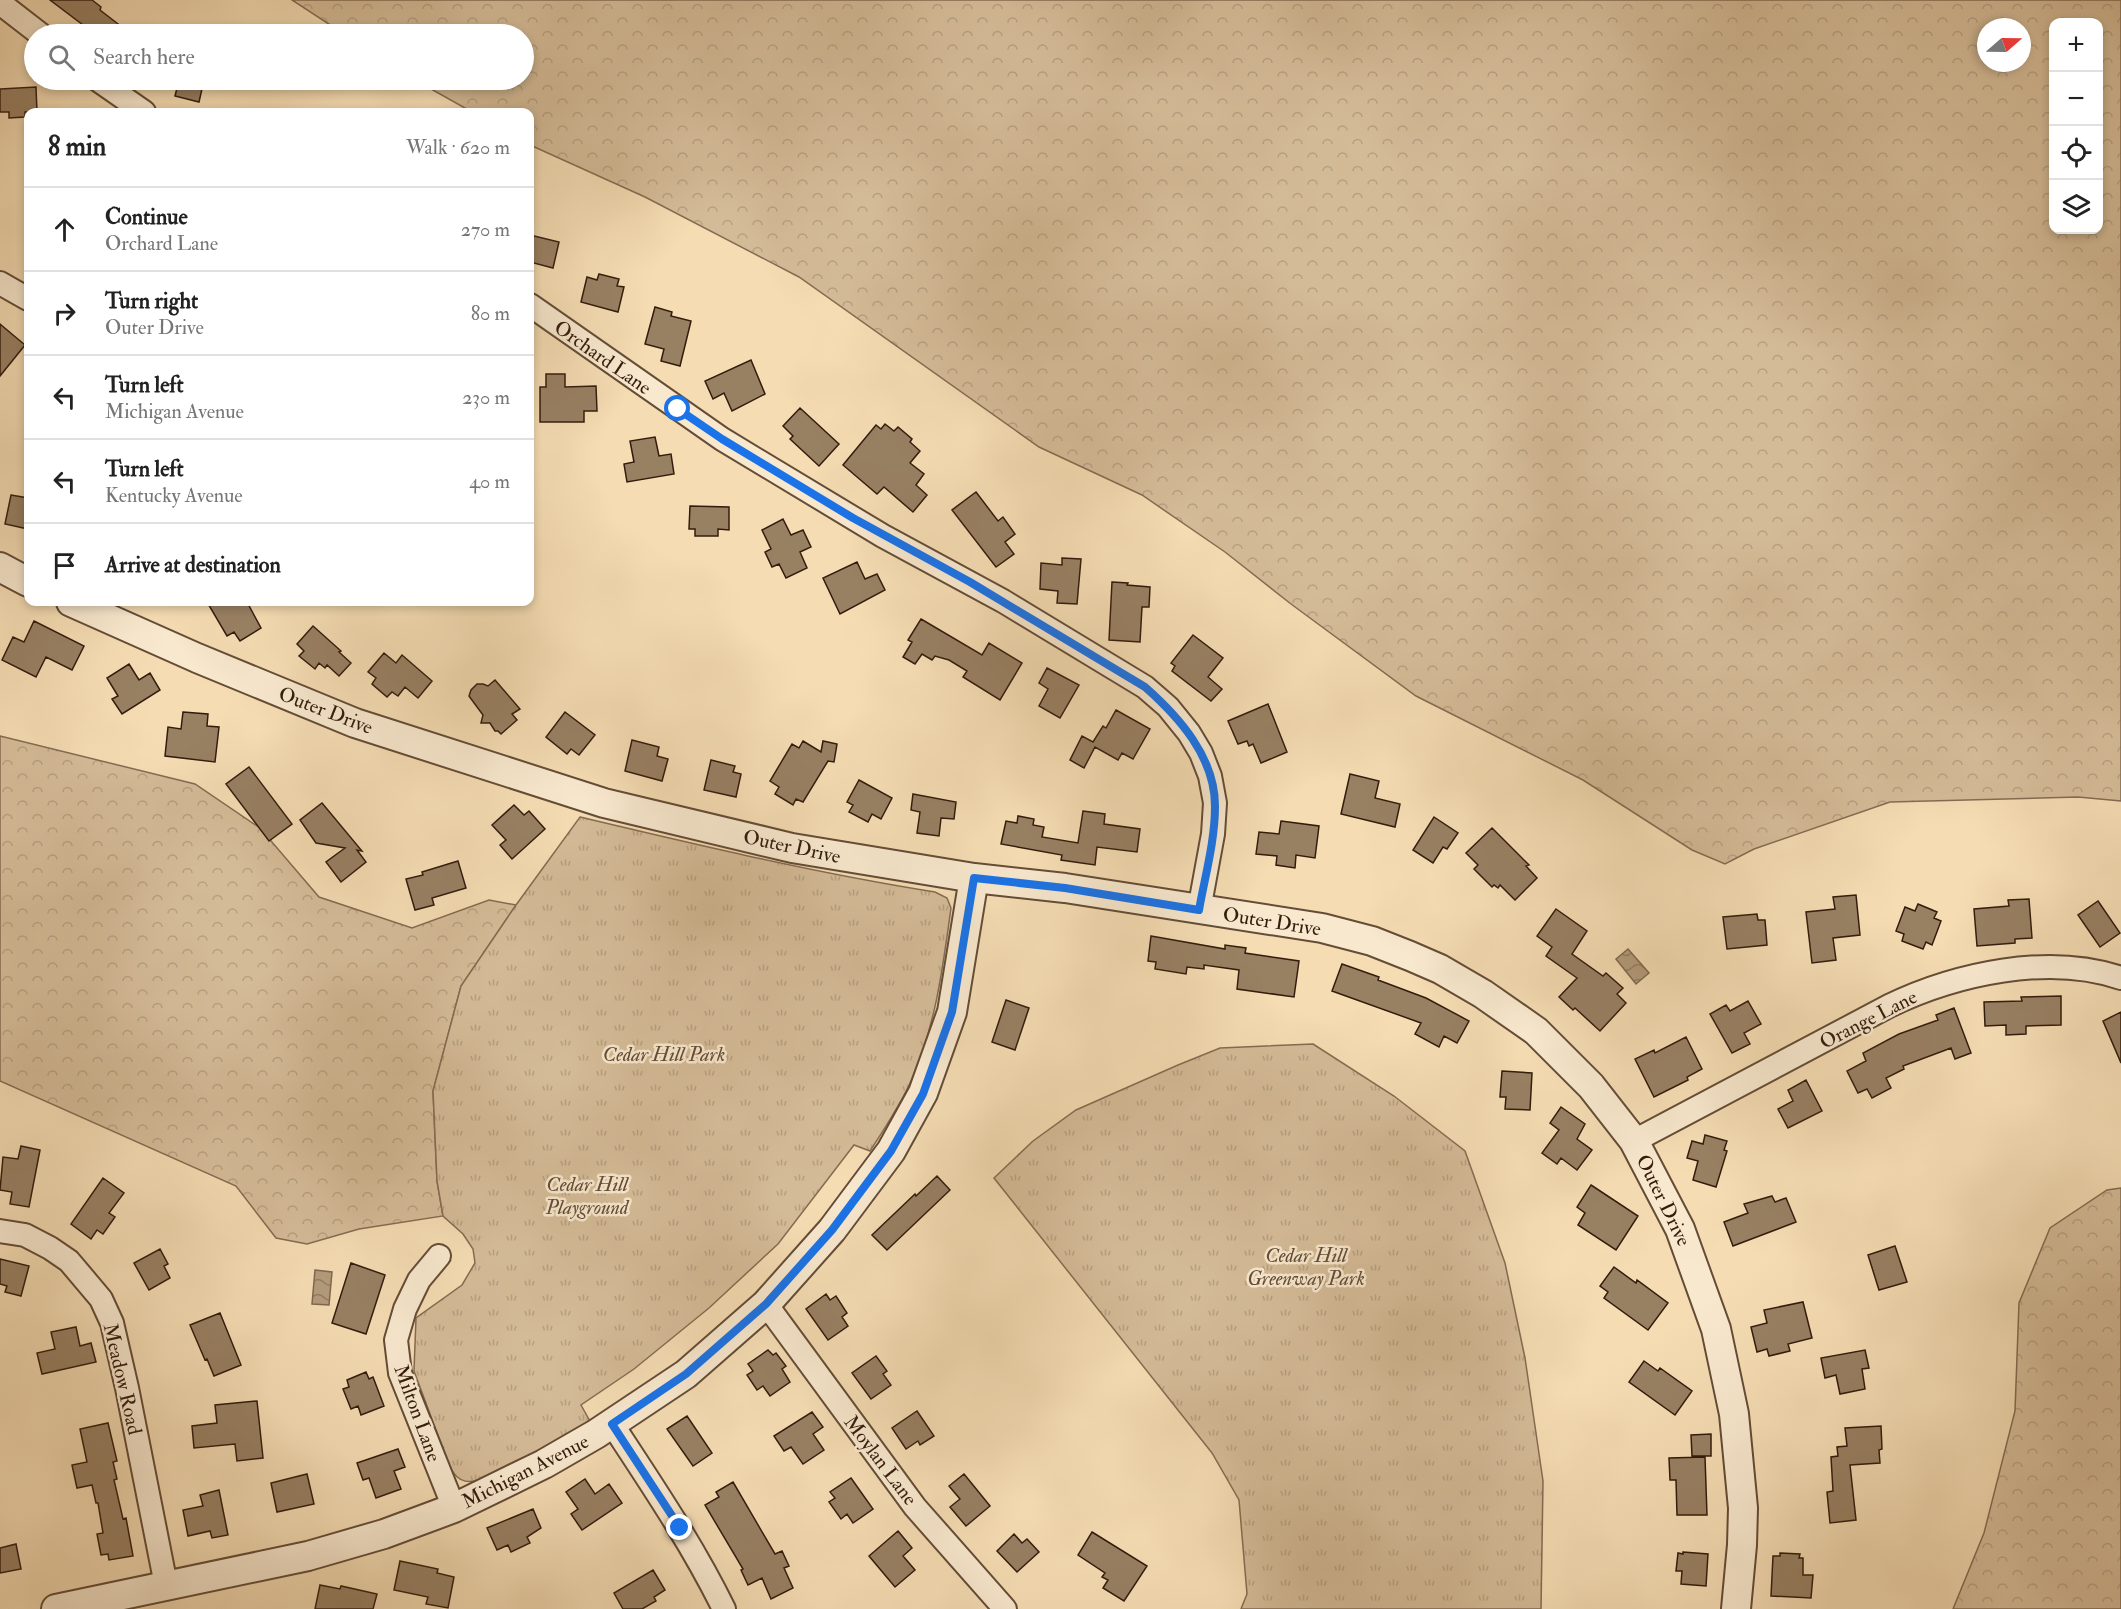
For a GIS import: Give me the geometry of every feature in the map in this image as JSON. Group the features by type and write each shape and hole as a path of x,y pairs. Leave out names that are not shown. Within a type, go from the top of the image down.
{"street":[{"path":"0,3 27,24"},
{"path":"112,90 138,108"},
{"path":"0,283 24,297"},
{"name":"Orchard Lane","path":"534,308 722,439 883,536 1003,601 1145,687 1168,707 1189,733 1201,753 1210,776 1215,803 1213,834 1199,910"},
{"path":"0,567 24,580"},
{"name":"Outer Drive","path":"80,606 197,658 355,723 604,803 792,848 974,878 1065,888 1322,928 1371,941 1440,969 1483,994 1536,1031 1591,1086 1634,1141 1680,1229 1716,1329 1734,1414 1741,1481 1742,1545 1736,1609"},
{"name":"Michigan Avenue","path":"56,1609 308,1556 384,1534 454,1508 544,1464 612,1424 686,1374 766,1304 839,1221 891,1151 923,1094 952,1012 974,878"},
{"name":"Orange Lane","path":"1634,1141 1889,1006 1930,988 1993,972 2030,968 2068,968 2121,978"},
{"name":"Meadow Road","path":"0,1231 25,1235 50,1248 69,1261 101,1299 112,1323 125,1377 166,1585"},
{"name":"Milton Lane","path":"439,1256 419,1280 405,1309 396,1340 400,1373 454,1508"},
{"name":"Moylan Lane","path":"766,1304 915,1507 1005,1609"},
{"path":"612,1424 680,1528 724,1609"}],"green space":[{"path":"292,0 2121,0 2121,801 2078,797 1890,802 1754,849 1725,864 1692,850 1583,780 1416,696 1225,552 1142,495 1039,447 799,277 645,197 534,147 534,108 465,108 433,90 534,90 534,24 329,24"},
{"path":"0,736 195,784 260,828 319,897 412,928 489,900 516,905 461,986 433,1091 437,1181 443,1216 359,1229 307,1244 276,1238 236,1186 0,1081"},
{"name":"Cedar Hill Park","path":"580,817 801,867 935,892 947,898 951,908 941,973 933,1016 912,1079 898,1107 870,1151 854,1145 778,1244 709,1308 634,1369 581,1405 591,1423 489,1477 470,1482 456,1476 449,1465 414,1371 416,1318 462,1285 475,1263 473,1249 463,1234 443,1216 437,1181 433,1091 461,986"},
{"name":"Cedar Hill Greenway Park","path":"1313,1044 1394,1096 1465,1151 1505,1263 1525,1358 1543,1481 1541,1609 1241,1609 1247,1594 1239,1500 1212,1453 994,1178 1033,1141 1076,1110 1178,1065 1220,1048"},
{"path":"2121,1188 2121,1609 1953,1609 1984,1533 2015,1411 2019,1303 2050,1228 2107,1190"}],"water":[{"path":"1628,949 1649,973 1636,984 1616,959"},
{"path":"315,1270 332,1272 329,1305 312,1304"}],"building":[{"path":"50,0 92,0 101,7 100,10 118,24 82,24"},
{"path":"24,88 24,90 36,90 37,108 24,108 24,117 9,118 9,112 0,112 0,89"},
{"path":"176,90 202,90 199,102 175,96"},
{"path":"534,236 559,242 553,268 534,263"},
{"path":"599,274 619,279 617,286 624,287 618,312 581,302 587,277 597,280"},
{"path":"655,307 672,312 671,316 691,321 680,366 661,361 664,349 645,344"},
{"path":"0,324 24,346 0,376"},
{"path":"751,360 765,394 732,411 724,393 713,399 705,381"},
{"path":"546,374 565,374 565,387 596,386 597,411 584,411 584,422 540,422 540,387 546,387"},
{"path":"800,408 839,444 819,466 790,439 793,436 783,426"},
{"path":"885,424 894,431 898,427 912,439 910,442 920,451 910,463 924,474 916,485 927,495 913,512 884,487 877,494 843,465 876,425 881,429"},
{"path":"655,437 659,456 671,454 674,474 627,482 624,464 634,462 630,441"},
{"path":"976,492 998,521 1003,517 1015,534 1005,542 1014,554 996,567 952,510"},
{"path":"11,495 24,497 24,528 5,524"},
{"path":"690,506 729,507 729,530 718,529 718,536 695,536 695,529 689,529"},
{"path":"783,519 791,535 803,530 811,547 800,552 807,568 786,578 779,564 772,567 765,552 771,549 762,530"},
{"path":"1062,558 1081,559 1077,604 1057,603 1058,591 1040,589 1041,563 1062,565"},
{"path":"857,562 865,579 877,574 885,590 840,614 823,578"},
{"path":"1112,582 1150,587 1149,607 1142,607 1140,642 1109,640"},
{"path":"209,606 249,606 261,628 240,641 234,632 227,636"},
{"path":"921,619 982,655 989,643 1022,663 1000,700 963,677 967,671 949,660 935,656 932,660 922,654 915,664 903,657 912,642 908,640"},
{"path":"34,621 84,646 72,670 46,657 36,677 2,660 13,637 24,642"},
{"path":"313,626 351,663 339,676 327,665 325,668 319,663 315,669 299,656 304,651 297,644"},
{"path":"1193,635 1223,658 1208,677 1222,689 1211,701 1172,671 1175,666 1171,663"},
{"path":"384,653 396,663 402,655 432,681 418,698 405,687 398,696 392,692 387,697 372,684 376,678 368,672"},
{"path":"129,664 139,680 150,673 160,690 122,714 112,699 118,696 107,678"},
{"path":"1047,668 1079,685 1060,718 1039,706 1048,689 1039,683"},
{"path":"495,680 520,709 512,714 517,720 501,734 495,731 490,723 481,723 483,715 469,696 477,684 488,686"},
{"path":"1268,704 1287,752 1261,763 1253,744 1249,746 1247,741 1238,744 1228,721"},
{"path":"1116,710 1150,729 1133,759 1122,753 1118,760 1095,747 1084,768 1070,760 1082,736 1093,742 1103,726 1106,728"},
{"path":"183,712 208,714 207,726 219,727 215,762 165,756 168,727 181,729"},
{"path":"565,712 595,735 579,755 571,749 567,754 546,737"},
{"path":"632,740 659,747 657,756 668,759 662,781 625,771"},
{"path":"803,741 821,752 823,741 837,744 834,762 828,761 803,802 796,799 793,805 775,794 779,787 770,781 792,744 799,748"},
{"path":"711,760 735,766 733,772 741,774 736,797 704,790"},
{"path":"249,767 292,824 269,841 226,784"},
{"path":"1350,774 1379,781 1375,798 1400,804 1395,827 1341,814"},
{"path":"859,780 892,798 881,819 872,814 868,822 849,812 853,805 847,802"},
{"path":"913,794 956,802 954,819 941,818 939,836 917,833 920,812 911,810"},
{"path":"322,803 362,851 357,850 366,862 341,882 326,862 345,848 316,843 300,820"},
{"path":"514,805 524,815 529,811 545,829 512,859 500,845 506,840 492,825"},
{"path":"1083,811 1105,814 1104,824 1140,829 1137,852 1097,847 1095,865 1061,860 1062,855 1001,844 1006,821 1017,823 1018,816 1034,819 1033,825 1044,827 1042,837 1078,843"},
{"path":"1434,817 1458,833 1447,849 1443,847 1433,863 1413,850"},
{"path":"1281,821 1319,826 1315,858 1296,855 1295,868 1276,865 1277,856 1256,854 1259,832 1279,834"},
{"path":"1492,828 1529,865 1526,866 1537,878 1515,900 1500,885 1498,888 1494,885 1492,887 1474,869 1478,865 1466,853"},
{"path":"458,861 466,888 432,898 434,905 415,910 406,879"},
{"path":"1856,895 1860,935 1833,938 1836,960 1812,963 1806,912 1835,909 1833,897"},
{"path":"2029,899 2032,938 2015,939 2015,943 1977,946 1974,909 2009,906 2008,900"},
{"path":"2098,901 2120,933 2100,947 2078,915"},
{"path":"1918,904 1937,912 1934,918 1941,921 1932,945 1926,942 1923,949 1902,941 1904,934 1896,931 1905,907 1915,911"},
{"path":"1556,909 1587,931 1572,954 1603,976 1606,973 1623,988 1617,994 1626,1003 1600,1031 1559,997 1577,978 1546,956 1552,947 1537,936"},
{"path":"1757,914 1758,920 1765,920 1767,945 1727,949 1723,917"},
{"path":"1151,936 1225,949 1225,945 1246,948 1245,953 1299,961 1294,997 1237,989 1239,970 1204,965 1204,969 1187,967 1186,974 1155,969 1156,962 1148,961"},
{"path":"1342,964 1379,977 1378,980 1426,998 1469,1021 1457,1043 1444,1036 1439,1047 1415,1034 1421,1023 1332,991"},
{"path":"2061,996 2061,1025 2026,1026 2026,1034 2006,1035 2006,1025 1985,1026 1984,1002 2022,1001 2021,997"},
{"path":"1006,1000 1029,1008 1015,1050 992,1042"},
{"path":"1748,1001 1761,1024 1744,1033 1750,1044 1732,1053 1710,1014 1726,1005 1730,1011"},
{"path":"1954,1008 1971,1053 1955,1059 1951,1048 1903,1066 1904,1069 1886,1078 1891,1088 1872,1098 1867,1089 1858,1093 1847,1071 1866,1061 1863,1053 1899,1034 1938,1020 1936,1015"},
{"path":"2121,1012 2121,1063 2103,1021"},
{"path":"1686,1037 1702,1069 1687,1077 1688,1080 1654,1097 1635,1059 1654,1050 1655,1053"},
{"path":"1502,1071 1532,1073 1530,1110 1505,1109 1506,1097 1500,1097"},
{"path":"1806,1080 1822,1111 1788,1128 1778,1109 1793,1101 1788,1090"},
{"path":"1561,1107 1585,1124 1577,1139 1592,1150 1577,1170 1561,1158 1557,1164 1542,1153 1559,1130 1550,1123"},
{"path":"1705,1135 1727,1141 1724,1150 1727,1151 1716,1187 1693,1180 1698,1161 1687,1158 1692,1141 1703,1144"},
{"path":"21,1146 40,1150 29,1207 10,1204 12,1192 0,1190 3,1157 18,1159"},
{"path":"937,1176 950,1190 887,1250 872,1235"},
{"path":"103,1178 124,1193 109,1213 115,1217 103,1234 97,1230 91,1239 71,1224"},
{"path":"1591,1185 1638,1216 1616,1250 1578,1225 1585,1213 1577,1207"},
{"path":"1772,1196 1775,1202 1786,1198 1796,1222 1733,1246 1724,1222 1748,1213 1744,1204"},
{"path":"1895,1246 1907,1282 1879,1290 1868,1255"},
{"path":"160,1249 168,1264 164,1266 170,1278 149,1290 134,1263"},
{"path":"0,1259 29,1266 21,1296 5,1292 7,1286 0,1284"},
{"path":"351,1263 385,1275 366,1334 332,1323"},
{"path":"1614,1267 1636,1283 1637,1280 1668,1303 1648,1330 1604,1298 1608,1292 1600,1286"},
{"path":"826,1294 830,1300 836,1296 847,1313 842,1317 848,1326 828,1340 806,1309"},
{"path":"1803,1302 1812,1338 1788,1344 1790,1351 1769,1356 1767,1349 1757,1352 1751,1327 1767,1323 1764,1310"},
{"path":"220,1313 241,1365 214,1376 190,1325"},
{"path":"76,1327 80,1346 91,1343 96,1362 42,1374 37,1353 55,1349 51,1332"},
{"path":"768,1350 773,1355 776,1353 786,1366 782,1369 790,1382 770,1396 763,1386 757,1390 747,1375 753,1371 748,1364"},
{"path":"1865,1350 1869,1368 1862,1369 1865,1389 1840,1394 1836,1375 1825,1378 1821,1358"},
{"path":"876,1356 887,1371 883,1374 891,1385 871,1399 852,1373"},
{"path":"1644,1361 1658,1371 1660,1368 1692,1391 1675,1415 1629,1382"},
{"path":"366,1372 369,1379 373,1377 384,1406 361,1415 358,1406 351,1409 343,1389 349,1387 347,1380"},
{"path":"257,1401 263,1458 237,1461 235,1444 194,1448 192,1426 217,1423 215,1405"},
{"path":"917,1411 934,1436 920,1445 918,1441 906,1449 892,1428"},
{"path":"812,1412 823,1427 813,1434 824,1450 803,1464 791,1447 784,1451 774,1436"},
{"path":"687,1416 712,1453 693,1466 667,1429"},
{"path":"108,1423 117,1461 113,1462 117,1479 114,1480 123,1519 126,1518 133,1556 109,1560 108,1554 101,1555 97,1534 103,1533 98,1503 96,1503 92,1485 77,1488 72,1465 87,1462 80,1429"},
{"path":"1881,1426 1880,1463 1850,1465 1856,1520 1830,1523 1827,1492 1833,1491 1831,1457 1838,1456 1837,1447 1847,1446 1845,1428"},
{"path":"1711,1434 1711,1456 1692,1456 1691,1435"},
{"path":"398,1449 405,1467 394,1471 401,1489 376,1498 369,1478 363,1480 357,1463"},
{"path":"1705,1457 1707,1515 1677,1515 1676,1480 1670,1480 1669,1458"},
{"path":"307,1474 314,1504 277,1512 271,1483"},
{"path":"964,1474 990,1506 966,1526 950,1507 960,1499 949,1486"},
{"path":"851,1478 873,1509 853,1523 847,1514 841,1519 829,1502 835,1498 830,1492"},
{"path":"585,1479 595,1494 609,1484 622,1503 582,1530 571,1514 578,1509 566,1492"},
{"path":"733,1482 775,1554 782,1551 789,1566 784,1568 793,1588 771,1599 762,1578 748,1585 741,1570 743,1569 705,1505 719,1497 716,1492"},
{"path":"219,1490 228,1535 212,1538 210,1531 188,1536 183,1510 203,1506 200,1495"},
{"path":"533,1509 541,1528 527,1537 530,1543 511,1552 508,1545 497,1550 487,1528"},
{"path":"898,1531 912,1548 903,1556 915,1570 895,1587 869,1556"},
{"path":"1092,1532 1147,1566 1124,1601 1103,1588 1108,1580 1102,1577 1105,1573 1078,1555"},
{"path":"1014,1534 1022,1543 1027,1539 1039,1552 1017,1572 997,1551"},
{"path":"16,1544 21,1569 0,1573 0,1548"},
{"path":"1683,1552 1708,1554 1706,1586 1681,1584 1682,1571 1676,1571 1678,1553 1683,1554"},
{"path":"1780,1553 1800,1554 1799,1558 1803,1558 1803,1575 1813,1575 1811,1598 1771,1596 1773,1556 1780,1556"},
{"path":"400,1561 438,1569 437,1573 454,1577 448,1608 426,1604 428,1597 394,1590"},
{"path":"653,1570 665,1590 654,1597 656,1601 642,1609 623,1609 614,1593"},
{"path":"320,1585 340,1589 341,1586 377,1594 373,1609 315,1609"}],"route":[{"path":"678,409 722,439 883,536 970,582 1145,687 1168,707 1189,733 1201,753 1210,776 1215,803 1213,834 1199,910 1065,888 974,878 952,1012 923,1094 891,1151 832,1230 766,1304 686,1374 612,1424 680,1528"}],"park label":[{"name":"Cedar Hill Playground","path":"587,1196"}]}
